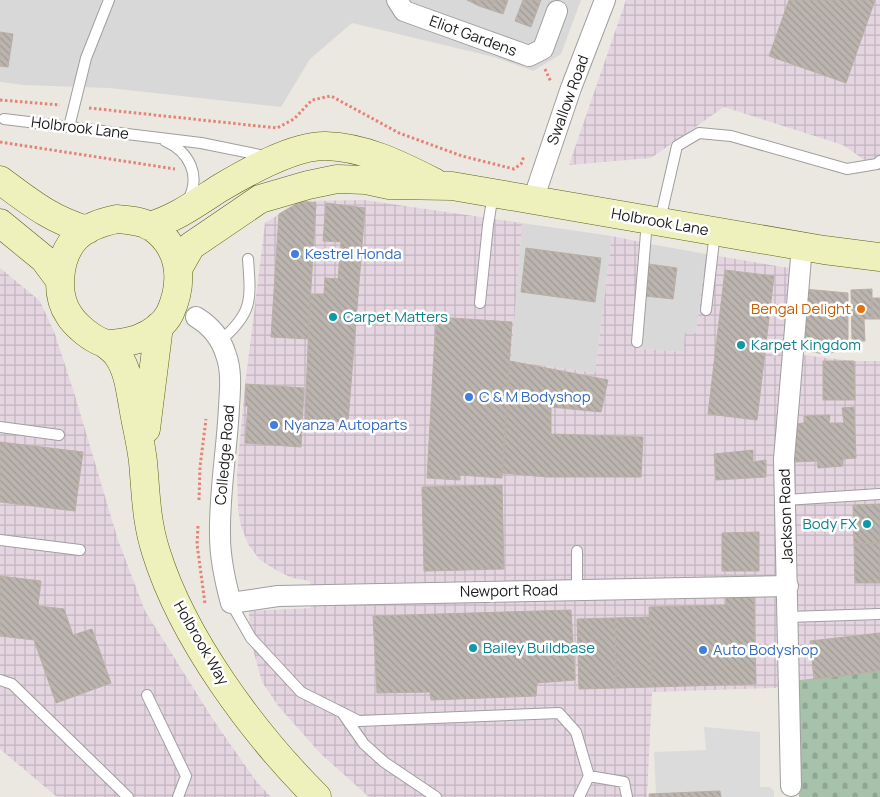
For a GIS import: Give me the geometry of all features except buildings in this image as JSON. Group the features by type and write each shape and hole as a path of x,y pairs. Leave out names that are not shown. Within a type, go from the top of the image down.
{"main road":[{"name":"Holbrook Lane","path":"149,226 171,219 226,184 276,159 296,150 324,145 344,148 394,162 440,185"},
{"name":"Holbrook Lane","path":"178,267 191,246 260,200 308,185 337,179 366,180 389,185 440,185 802,246 880,257"},
{"path":"0,180 48,215 88,230"},
{"path":"117,219 134,221 149,226 163,237 173,250 179,279 168,312 147,336 120,343 104,343 89,336 68,314 62,297 59,279 66,252 74,240 88,230 102,222 117,219"},
{"path":"0,223 44,259 59,279"},
{"name":"Holbrook Way","path":"143,461 168,312"},
{"name":"Holbrook Way","path":"104,343 118,356 128,379 143,461 148,521 156,553 176,599 195,638 214,669 261,734 317,797"}],"street":[{"name":"Eliot Gardens","path":"397,0 404,11 529,56 543,49 557,11"},
{"name":"Swallow Road","path":"533,200 571,88 605,0"},
{"name":"Jackson Road","path":"791,786 784,459 802,246"},
{"name":"Colledge Road","path":"168,312 196,317 207,324 217,334 227,355 231,378 220,536 223,572 231,603"},
{"name":"Newport Road","path":"231,603 278,596 788,586"}],"lane":[{"path":"69,127 86,58 109,0"},
{"name":"Holbrook Lane","path":"4,119 201,143 276,159"},
{"path":"637,342 653,220 677,146 699,133 731,136 848,169 877,164 880,161"},
{"name":"Holbrook Lane","path":"156,138 180,150 187,157 194,171"},
{"path":"180,213 191,196 194,171"},
{"path":"480,303 493,194"},
{"path":"706,310 715,231"},
{"path":"220,341 236,328 245,315 249,300 248,259"},
{"path":"0,427 59,435"},
{"path":"785,500 880,494"},
{"path":"0,540 80,550"},
{"path":"577,551 577,589"},
{"path":"231,603 251,638 302,692 358,722 559,713 576,732 589,776 579,797"},
{"path":"788,617 880,614"},
{"path":"0,680 12,684 128,797"},
{"path":"147,695 186,776 178,797"},
{"path":"341,712 364,744 384,762 436,797"},
{"path":"589,776 624,782 627,797"}],"path":[{"path":"0,100 277,128 294,119 312,100 331,96 399,133 462,156 499,165"},
{"path":"0,142 194,171"}],"shaded area":[{"path":"0,0 581,0 561,54 533,71 494,57 352,23 310,59 281,107 109,88 24,85 0,82"},
{"path":"626,0 880,0 880,171 843,145 724,107 651,158 569,165"},
{"path":"364,200 522,223 511,361 595,373 612,236 650,244 642,349 683,352 685,332 696,333 706,254 801,270 793,354 854,361 880,361 880,671 799,680 775,688 652,692 647,797 369,797 321,754 279,707 262,682 249,635 249,611 311,608 310,581 292,578 276,570 260,560 248,544 241,526 238,509 237,473 245,385 265,223 301,201"},
{"path":"522,223 612,236 595,373 510,361"},
{"path":"650,244 706,254 696,334 684,352 642,349"},
{"path":"0,268 40,301 55,334 118,540 145,611 214,721 256,781 271,797 57,797 0,749"},
{"path":"704,727 760,732 760,787 770,787 774,791 774,797 721,797 720,791 656,794 654,752 706,750"}],"green space":[{"path":"880,671 880,797 799,797 799,680"}],"place":[{"name":"Kestrel Honda","path":"295,254"},
{"name":"Bengal Delight","path":"861,309"},
{"name":"Carpet Matters","path":"333,317"},
{"name":"Karpet Kingdom","path":"741,345"},
{"name":"C & M Bodyshop","path":"469,397"},
{"name":"Nyanza Autoparts","path":"274,425"},
{"name":"Body FX","path":"867,524"},
{"name":"Bailey Buildbase","path":"473,648"},
{"name":"Auto Bodyshop","path":"703,650"}]}
